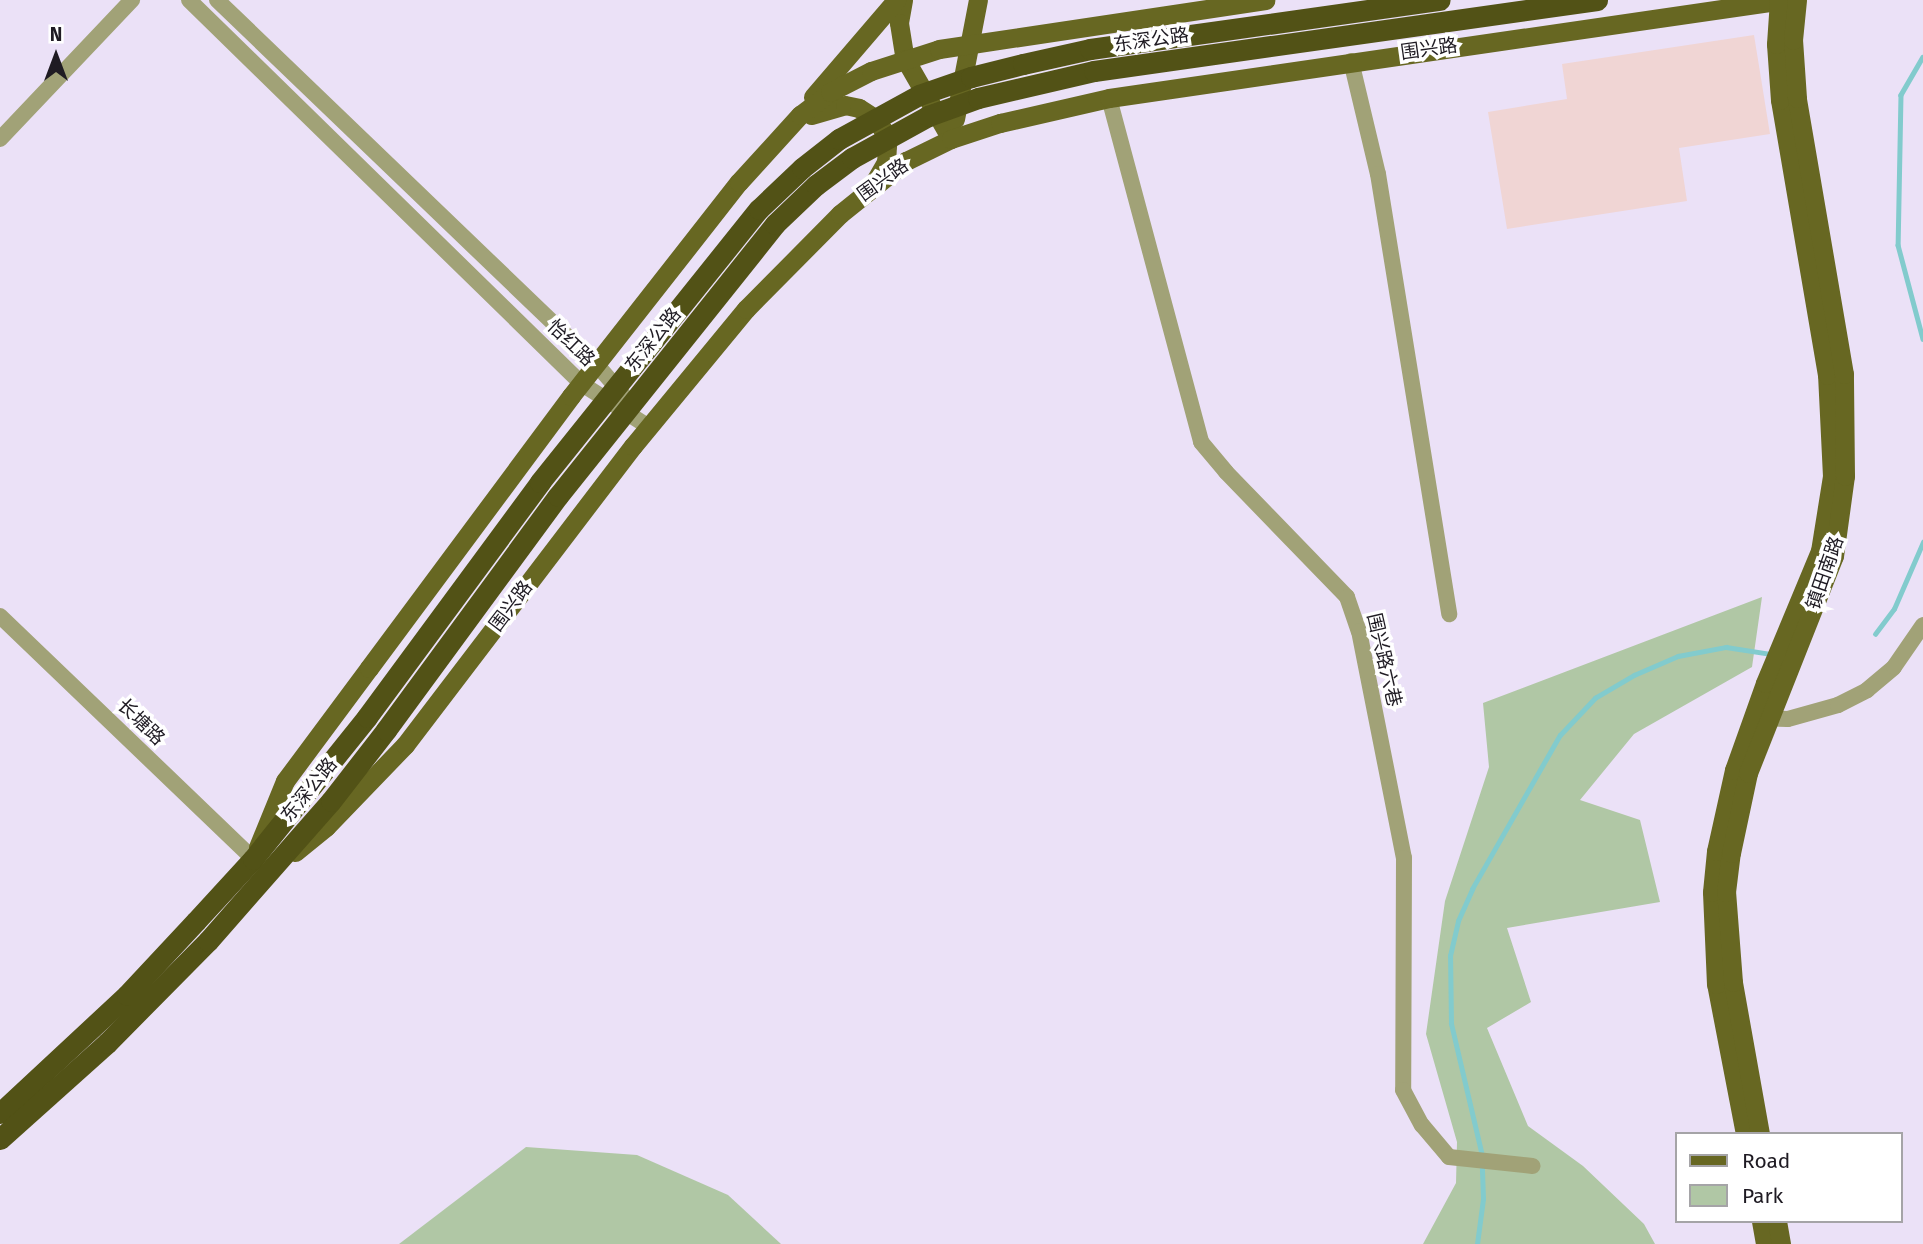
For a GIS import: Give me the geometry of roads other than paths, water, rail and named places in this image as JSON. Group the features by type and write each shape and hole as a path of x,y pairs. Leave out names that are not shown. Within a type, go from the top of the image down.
{"highway":[{"name":"东深公路","path":"0,1113 127,995 253,859 367,718 540,482 759,209 802,168 839,139 919,95 971,77 1023,64 1090,49 1440,0"},
{"name":"东深公路","path":"0,1139 107,1043 272,870 386,730 558,496 775,224 816,184 852,158 928,116 978,98 1094,71 1597,0"}],"main road":[{"path":"253,859 285,781 582,384 738,182 896,0"},
{"path":"903,0 899,23 905,60 951,139"},
{"path":"951,139 978,0"},
{"path":"771,145 800,115 830,92 871,71 905,60 970,43 1265,0"},
{"name":"镇田南路","path":"1760,1132 1732,982 1726,892 1738,814 1760,718 1765,683 1820,551 1832,476 1827,375 1780,100 1776,44 1780,0"},
{"name":"围兴路","path":"272,870 326,827 405,745 649,427 746,309 869,188 906,161 951,139 1000,123 1110,98 1780,0"},
{"name":"镇田南路","path":"1745,1132 1716,984 1712,892 1724,811 1760,718 1834,556 1845,477 1844,374 1797,98 1793,40 1797,0"},
{"path":"771,145 820,111 845,105 859,108 873,117 883,130 887,145 886,162 869,188"},
{"path":"1761,1223 1765,1244"},
{"path":"1777,1223 1781,1244"}],"street":[{"path":"0,139 132,0"},
{"name":"怡红路","path":"189,0 582,384 649,427"},
{"name":"怡红路","path":"217,0 597,365 649,427"},
{"path":"1351,61 1378,174 1449,614"},
{"name":"围兴路六巷","path":"1110,98 1201,442 1226,472 1347,597 1359,631 1404,858 1403,1090 1422,1125 1449,1157 1533,1166"},
{"name":"长塘路","path":"0,616 253,859"},
{"path":"1760,718 1788,719 1838,705 1867,690 1894,667 1923,625"}],"waterway":[{"path":"1923,57 1901,95 1898,245 1923,339"},
{"path":"1875,634 1894,609 1923,542"},
{"path":"1482,1156 1451,1024 1450,956 1458,921 1472,889 1560,735 1595,698 1634,675 1678,656 1726,647 1771,654"},
{"path":"1477,1244 1483,1199 1482,1165"}]}
